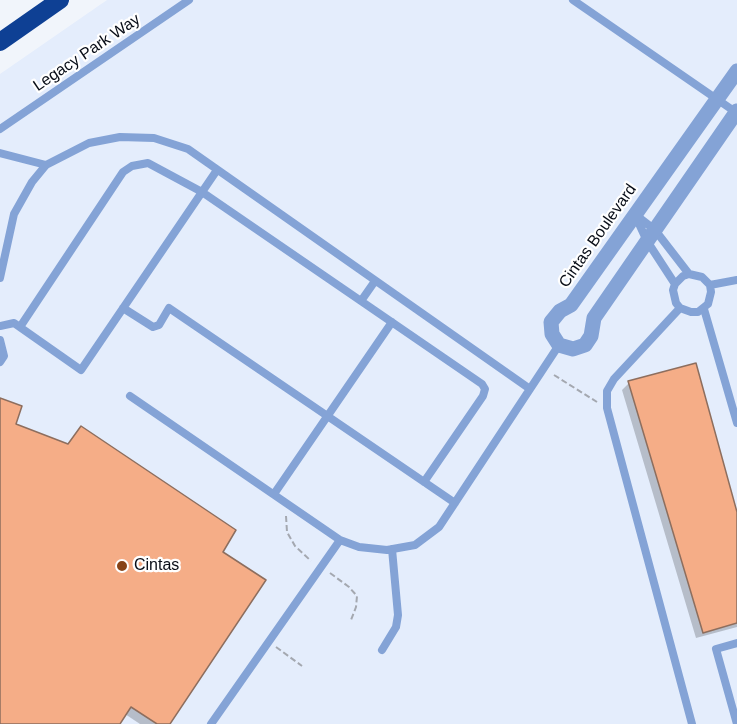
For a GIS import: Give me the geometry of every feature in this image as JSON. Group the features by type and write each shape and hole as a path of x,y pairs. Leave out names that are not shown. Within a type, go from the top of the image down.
{"highway":[{"path":"0,42 60,0"}],"street":[{"name":"Cintas Boulevard","path":"559,345 552,334 551,322 560,311 571,305 737,71"},
{"path":"559,345 573,349 585,345 591,336 594,318 737,112"}],"lane":[{"name":"Legacy Park Way","path":"0,129 189,0"},
{"path":"573,0 737,112"},
{"path":"0,278 14,214 32,182 46,165 89,143 120,137 154,138 188,149 530,389"},
{"path":"0,153 46,165"},
{"path":"20,327 123,172 132,166 147,163 202,192 482,384 485,389 483,396 424,482"},
{"path":"0,326 14,323 81,370 217,170"},
{"path":"635,215 689,274"},
{"path":"635,215 651,235 675,284 673,297 680,308 691,312 704,309 711,298 710,285 702,277 689,274 683,276 675,284"},
{"path":"361,301 375,280"},
{"path":"710,285 737,280"},
{"path":"123,308 153,327 159,325 169,308 455,503"},
{"path":"680,308 614,379 607,391 607,408 692,724"},
{"path":"704,309 737,423"},
{"path":"274,494 392,322"},
{"path":"0,340 4,356 0,362"},
{"path":"130,396 340,540 359,547 392,549 416,544 439,527 559,345"},
{"path":"212,724 340,540"},
{"path":"382,650 396,627 398,615 392,549"},
{"path":"737,643 716,649 737,724"}],"path":[{"path":"544,368 607,408"},
{"path":"285,501 287,532 295,546 314,562"},
{"path":"328,571 357,596 351,620"},
{"path":"276,647 302,666"}],"shaded area":[{"path":"107,0 737,0 737,724 0,724 0,74"}],"building":[{"path":"696,363 737,512 737,623 703,633 628,381"},
{"name":"Cintas","path":"0,398 22,406 16,424 68,444 81,426 236,530 223,552 266,580 170,724 157,724 131,707 120,724 0,724"}],"place":[{"name":"Cintas","path":"122,566"}]}
